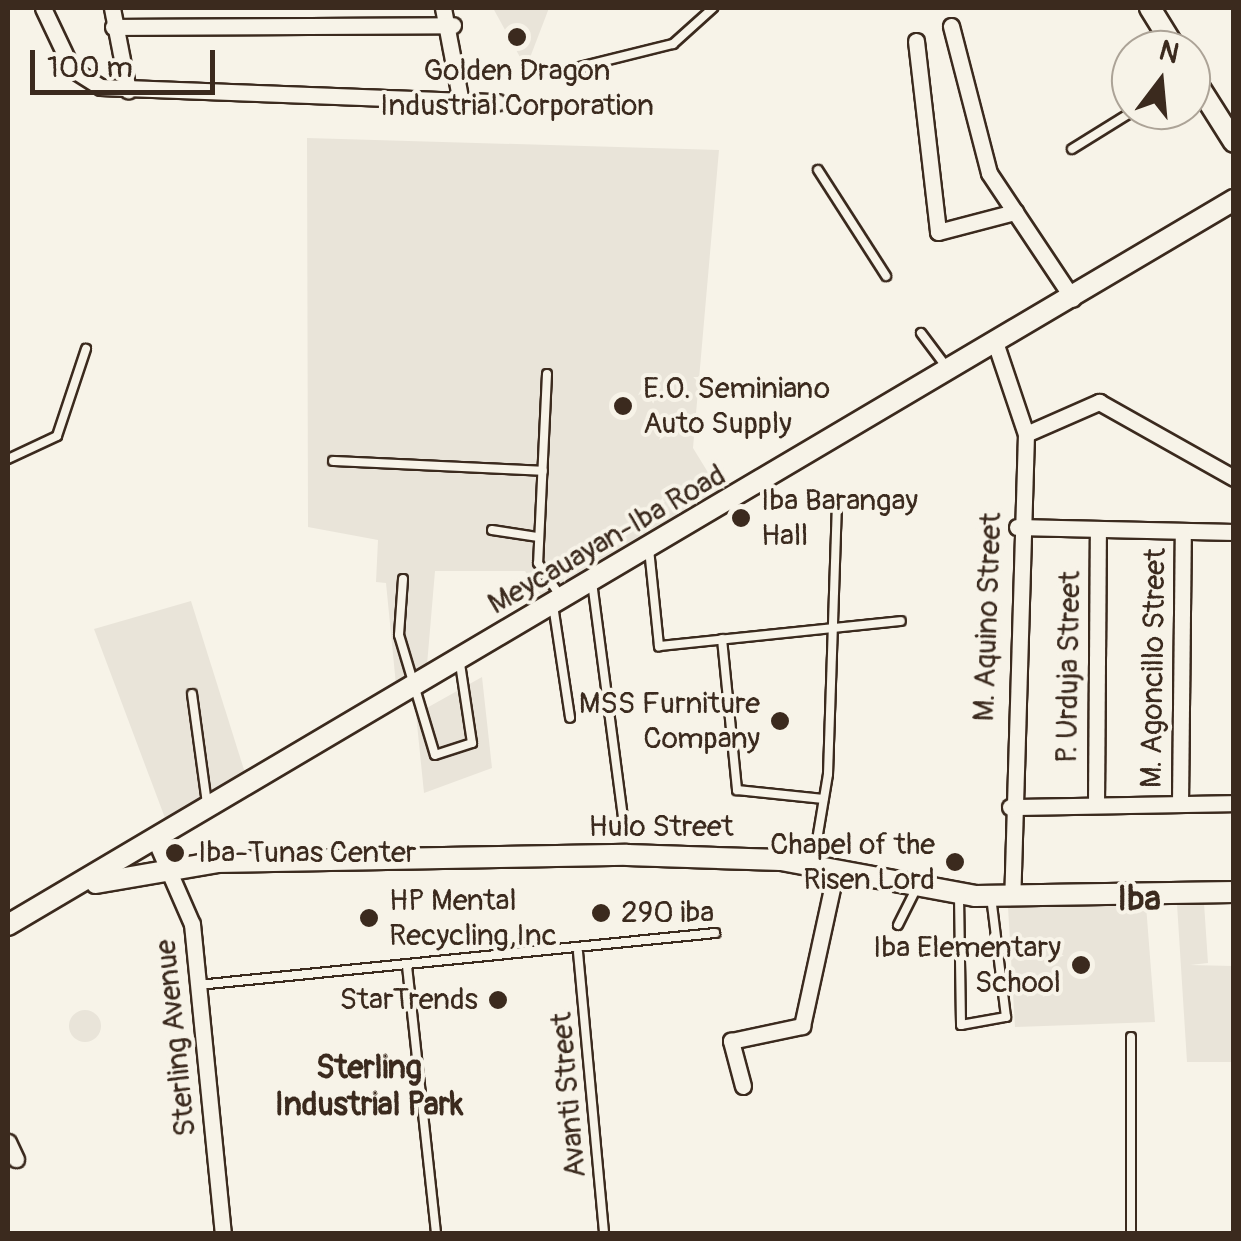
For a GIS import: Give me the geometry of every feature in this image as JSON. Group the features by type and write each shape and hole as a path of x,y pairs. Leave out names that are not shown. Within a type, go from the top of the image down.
{"main road":[{"path":"1150,8 1164,30"},
{"path":"1211,106 1234,142"},
{"name":"Meycauayan-Iba Road","path":"8,925 157,844 1234,200"},
{"name":"Hulo Street","path":"88,884 170,868 627,855 813,866 959,894 1001,897 1234,892"}],"street":[{"path":"43,8 72,69 128,90 460,96 498,102"},
{"path":"112,8 128,90"},
{"path":"443,8 453,25 460,96"},
{"path":"113,27 453,25"},
{"path":"950,26 988,173 1073,298"},
{"path":"916,41 938,232 1016,212"},
{"name":"M. Aquino Street","path":"996,345 1026,434 1017,527 1010,807 1001,897"},
{"path":"1026,434 1098,402 1234,478"},
{"path":"1017,527 1234,532"},
{"name":"P. Urduja Street","path":"1096,806 1098,530"},
{"name":"M. Agoncillo Street","path":"1180,804 1184,532"},
{"path":"1010,807 1234,804"},
{"name":"Sterling Avenue","path":"157,844 192,924 223,1234"},
{"path":"744,1086 731,1041 802,1026 836,870"},
{"path":"8,1142 16,1159"}],"lane":[{"path":"576,68 673,44 714,8"},
{"path":"1072,149 1111,125"},
{"path":"818,170 886,276"},
{"path":"921,332 950,373"},
{"path":"8,459 57,436 86,349"},
{"path":"547,374 538,563 558,603 570,718"},
{"path":"334,461 542,471"},
{"path":"813,866 824,799 837,505"},
{"path":"492,530 538,537"},
{"path":"649,548 659,646 901,622"},
{"path":"403,579 400,635 435,755 472,743 459,661"},
{"path":"592,582 626,832"},
{"path":"722,638 737,790 824,799"},
{"path":"192,694 208,813"},
{"path":"898,925 917,887"},
{"path":"959,894 961,1025 1006,1017 1001,897"},
{"path":"198,985 578,952 715,933"},
{"name":"Avanti Street","path":"578,952 604,1234"},
{"path":"408,966 436,1234"},
{"path":"1131,1038 1131,1234"}],"shaded area":[{"name":"Golden Dragon Industrial Corporation","path":"493,8 549,8 526,68"},
{"path":"307,138 719,150 693,448 720,492 545,602 525,571 435,571 427,665 396,685 386,583 376,582 378,540 308,527"},
{"path":"191,601 245,773 165,818 94,629"},
{"path":"482,677 492,768 424,793 416,714"},
{"path":"1204,903 1208,963 1190,965 1233,966 1233,1062 1187,1062 1177,904"},
{"name":"Iba Elementary School","path":"1146,905 1155,1022 1015,1027 1008,907"},
{"path":"85,1010 96,1015 101,1026 96,1037 85,1042 74,1037 69,1026 74,1015"}],"place":[{"name":"Golden Dragon Industrial Corporation","path":"517,37"},
{"name":"E.O. Seminiano Auto Supply","path":"623,406"},
{"name":"Iba Barangay Hall","path":"741,518"},
{"name":"MSS Furniture Company","path":"780,721"},
{"name":"Iba-Tunas Center","path":"175,853"},
{"name":"Chapel of the Risen Lord","path":"955,862"},
{"name":"290 iba","path":"601,913"},
{"name":"HP Mental Recycling,Inc","path":"369,918"},
{"name":"Iba Elementary School","path":"1081,965"},
{"name":"StarTrends","path":"498,1000"}],"district":[{"name":"Iba","path":"1139,899"},
{"name":"Sterling Industrial Park","path":"369,1088"}]}
